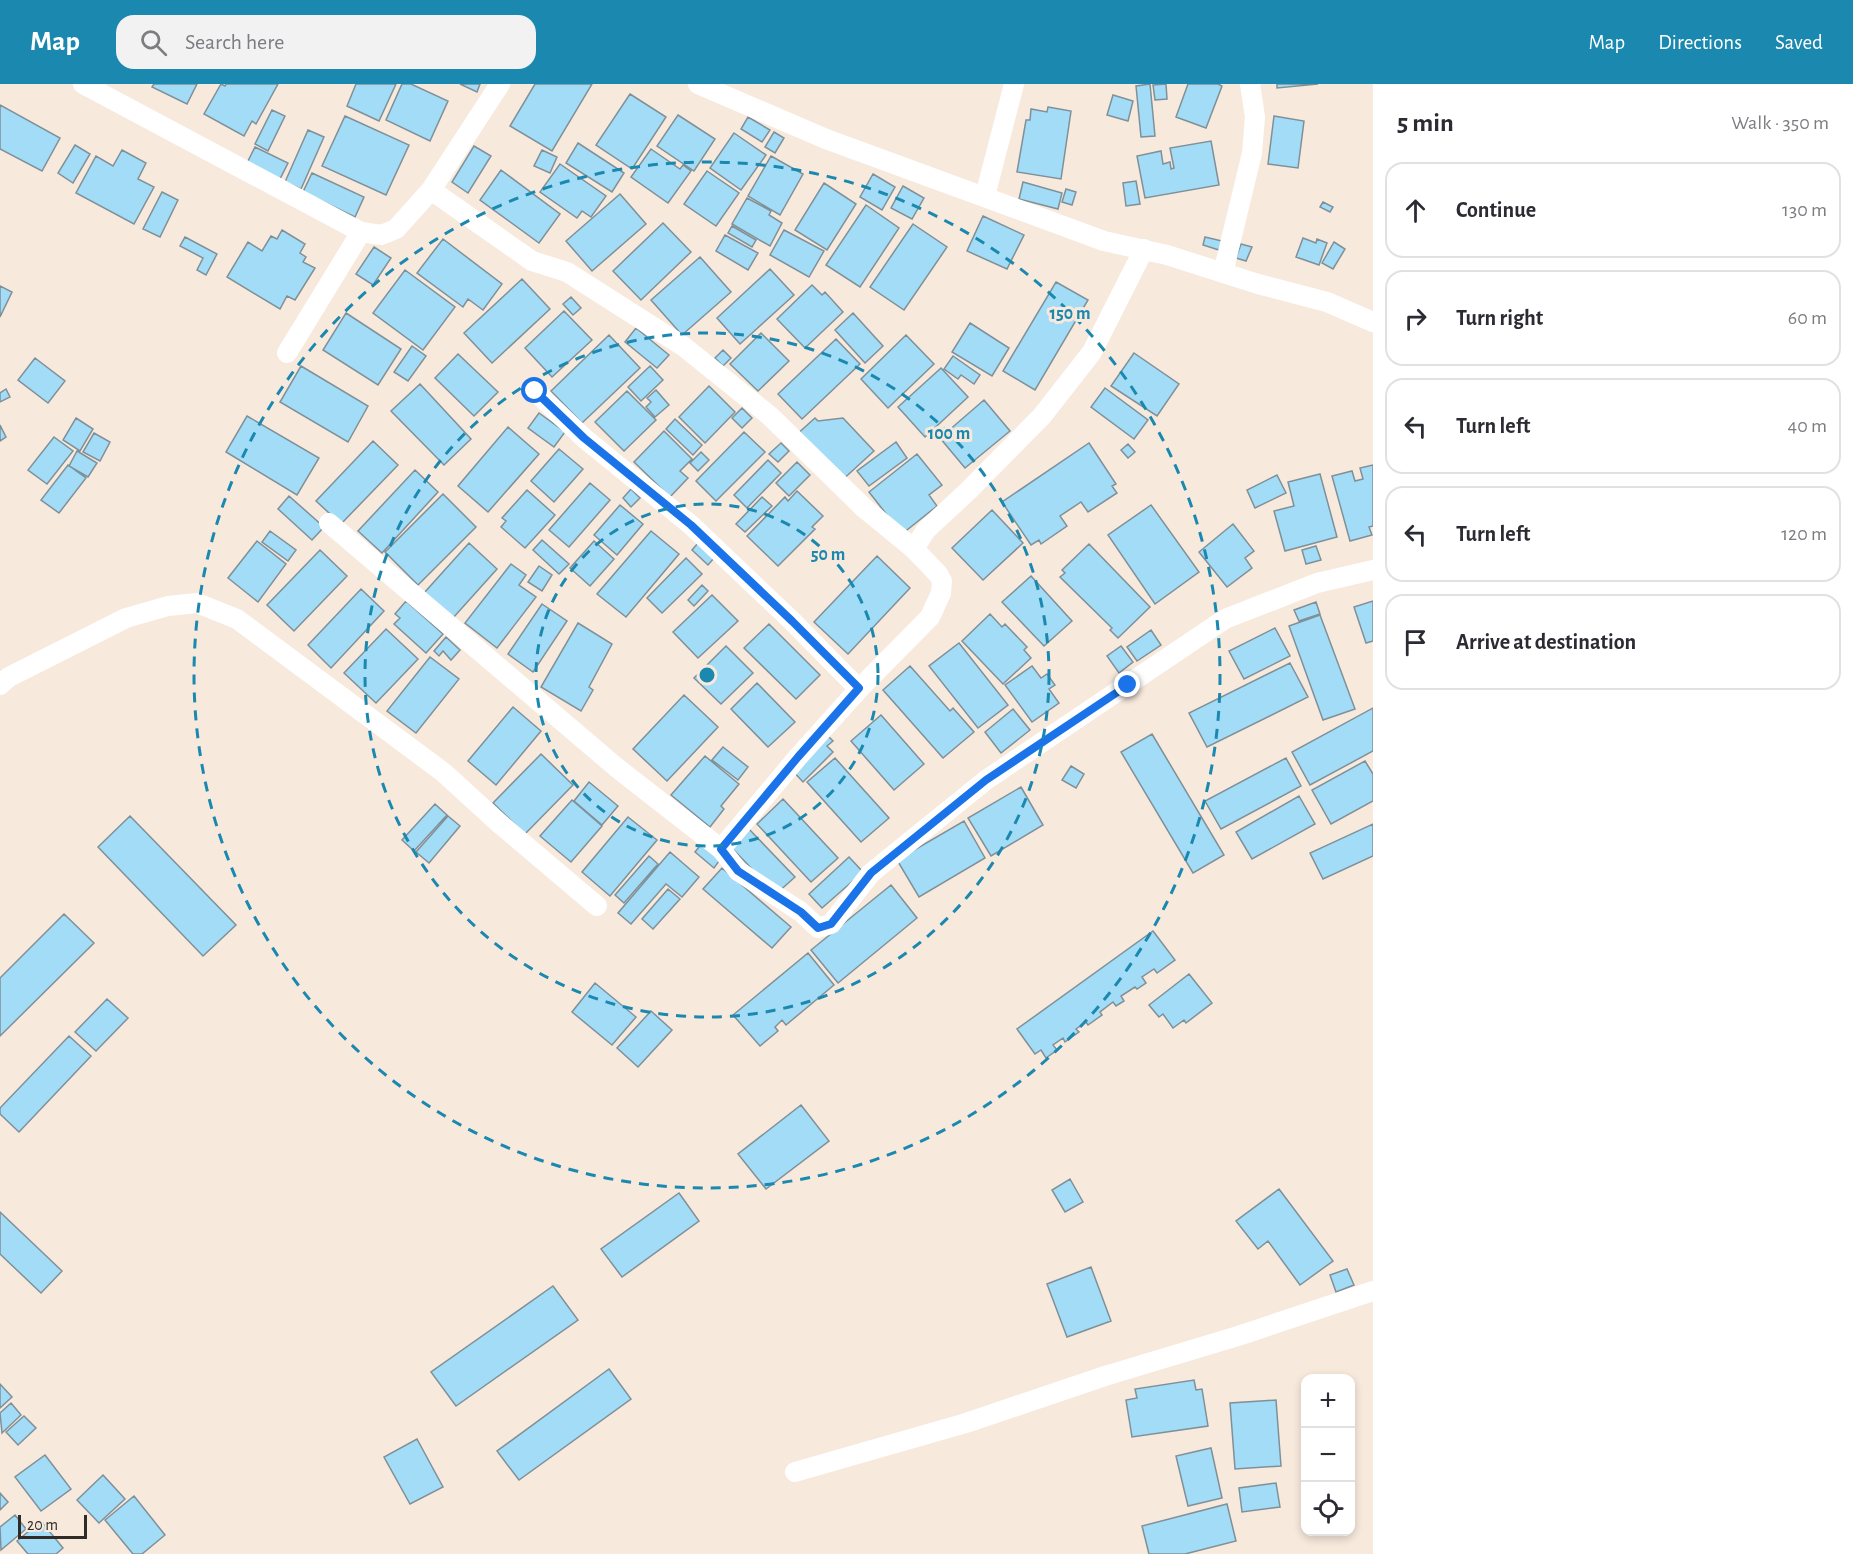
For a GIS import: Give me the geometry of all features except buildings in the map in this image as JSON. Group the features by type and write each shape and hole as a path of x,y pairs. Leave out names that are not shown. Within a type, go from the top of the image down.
{"street":[{"path":"83,84 361,232 381,235 396,229 431,190 500,84"},
{"path":"698,84 826,139 1104,241 1144,249 1327,302 1373,322"},
{"path":"985,196 1014,84"},
{"path":"1223,273 1252,153 1255,117 1250,84"},
{"path":"431,190 532,261 567,272 683,346 770,416 864,508 914,549 942,581 941,593 930,617 859,688 721,849"},
{"path":"287,353 361,232"},
{"path":"914,549 926,530 1042,416 1092,352 1144,249"},
{"path":"535,391 584,438 691,525 859,688"},
{"path":"329,523 616,767 721,849 738,871 801,912 818,928 831,924 871,873 986,780 1226,619 1317,584 1373,570"},
{"path":"0,686 9,677 126,618 168,606 197,603 237,619 443,772 597,906"},
{"path":"795,1472 966,1423 1105,1376 1238,1336 1373,1291"}],"route":[{"path":"535,391 584,438 691,525 859,688 721,849 738,871 801,912 818,928 831,924 871,873 986,780 1128,685"}]}
